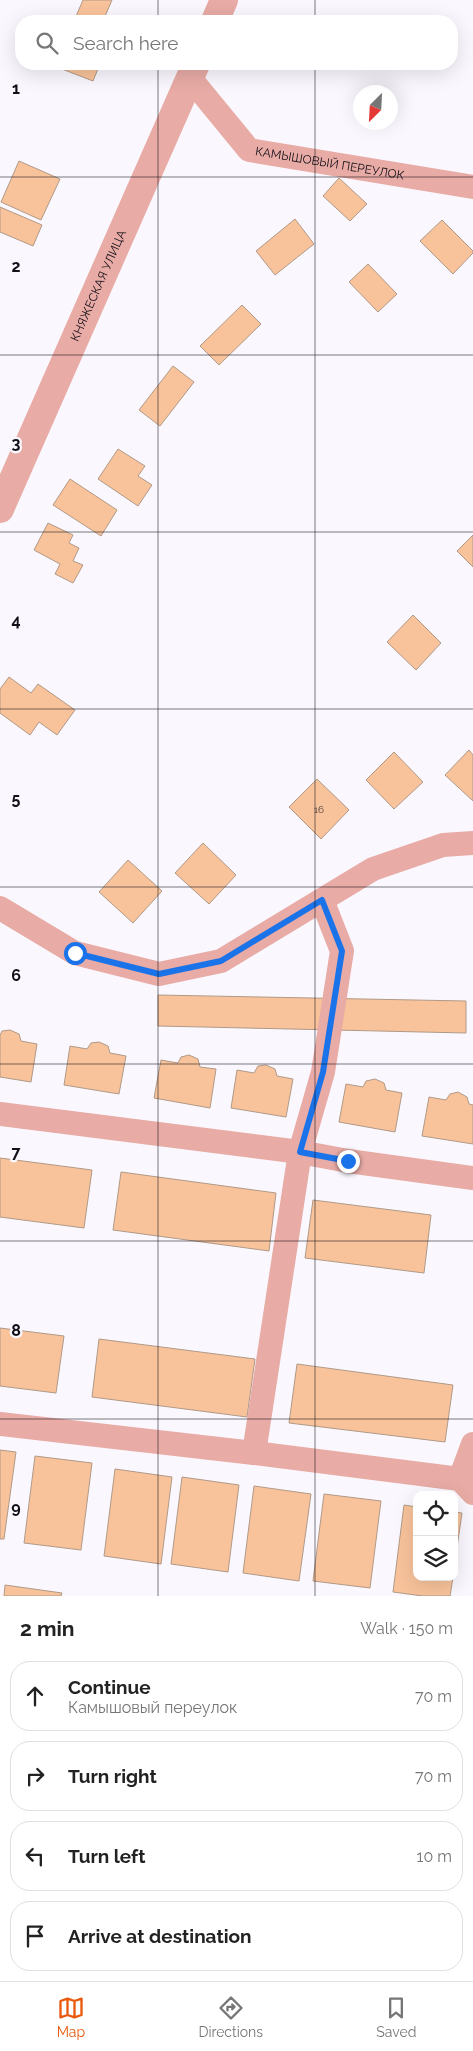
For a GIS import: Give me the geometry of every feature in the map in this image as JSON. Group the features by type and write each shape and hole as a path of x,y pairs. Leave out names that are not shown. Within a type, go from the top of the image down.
{"street":[{"path":"218,15 224,0"},
{"name":"КАМЫШОВЫЙ ПЕРЕУЛОК","path":"193,71 249,150 473,187"},
{"name":"КНЯЖЕСКАЯ УЛИЦА","path":"0,509 193,71"},
{"path":"0,908 75,953 159,974 221,961 373,869 443,846 473,843"},
{"path":"254,1452 300,1152 323,1072 342,951 322,900"},
{"path":"0,1114 300,1152 348,1161 473,1178"},
{"path":"0,1424 254,1452 467,1486 473,1444"}],"building":[{"path":"83,0 112,0 106,15 77,15"},
{"path":"65,70 98,70 93,81"},
{"path":"19,161 60,179 41,220 1,202"},
{"path":"339,178 367,204 350,221 323,196"},
{"path":"0,207 42,225 33,246 0,232"},
{"path":"295,219 314,244 275,275 256,251"},
{"path":"442,220 473,251 453,274 420,241"},
{"path":"368,264 397,294 378,312 349,282"},
{"path":"242,305 261,324 219,365 200,346"},
{"path":"173,366 194,382 160,426 139,410"},
{"path":"118,449 145,466 138,476 152,485 138,506 98,479"},
{"path":"70,479 117,510 101,536 53,505"},
{"path":"48,523 73,535 69,543 79,548 73,561 83,565 73,583 55,574 60,564 34,550"},
{"path":"473,535 473,567 457,551"},
{"path":"413,615 441,643 416,670 387,642"},
{"path":"9,677 31,693 38,684 75,710 57,735 39,722 30,735 0,713 0,689"},
{"path":"469,750 473,755 473,801 445,775"},
{"path":"394,752 423,782 394,809 366,780"},
{"path":"317,779 349,810 321,839 289,807"},
{"path":"203,843 236,875 209,904 175,873"},
{"path":"128,860 162,891 133,923 99,892"},
{"path":"158,995 466,1001 466,1033 158,1026"},
{"path":"10,1030 19,1034 21,1041 37,1044 31,1082 0,1077 0,1035 2,1031"},
{"path":"99,1042 108,1046 110,1053 126,1056 119,1094 64,1085 70,1046 87,1049 91,1043"},
{"path":"189,1055 198,1059 200,1067 216,1069 210,1108 154,1098 161,1060 178,1063 181,1057"},
{"path":"266,1065 275,1069 277,1076 293,1079 286,1117 231,1108 237,1070 254,1073 258,1066"},
{"path":"375,1079 384,1083 386,1090 402,1093 395,1132 339,1122 346,1084 363,1087 366,1081"},
{"path":"458,1092 467,1097 469,1104 473,1105 473,1144 422,1136 429,1097 446,1100 450,1094"},
{"path":"0,1158 92,1170 84,1228 0,1217"},
{"path":"121,1172 276,1193 269,1251 113,1230"},
{"path":"313,1200 431,1215 424,1273 305,1258"},
{"path":"0,1328 64,1336 56,1393 0,1386"},
{"path":"99,1339 255,1359 247,1417 92,1397"},
{"path":"297,1364 453,1385 445,1442 289,1423"},
{"path":"0,1450 16,1452 4,1539 0,1539"},
{"path":"35,1456 92,1463 81,1550 24,1543"},
{"path":"115,1469 172,1477 161,1564 104,1556"},
{"path":"182,1477 239,1485 228,1572 171,1564"},
{"path":"254,1486 311,1494 299,1581 243,1573"},
{"path":"324,1494 381,1501 370,1588 313,1581"},
{"path":"404,1505 413,1506 413,1581 452,1581 450,1596 423,1596 393,1592"},
{"path":"458,1512 462,1513 458,1540"},
{"path":"5,1585 62,1593 61,1596 4,1596"}],"route":[{"path":"75,953 159,974 221,961 322,900 342,951 323,1072 300,1152 348,1161"}]}
